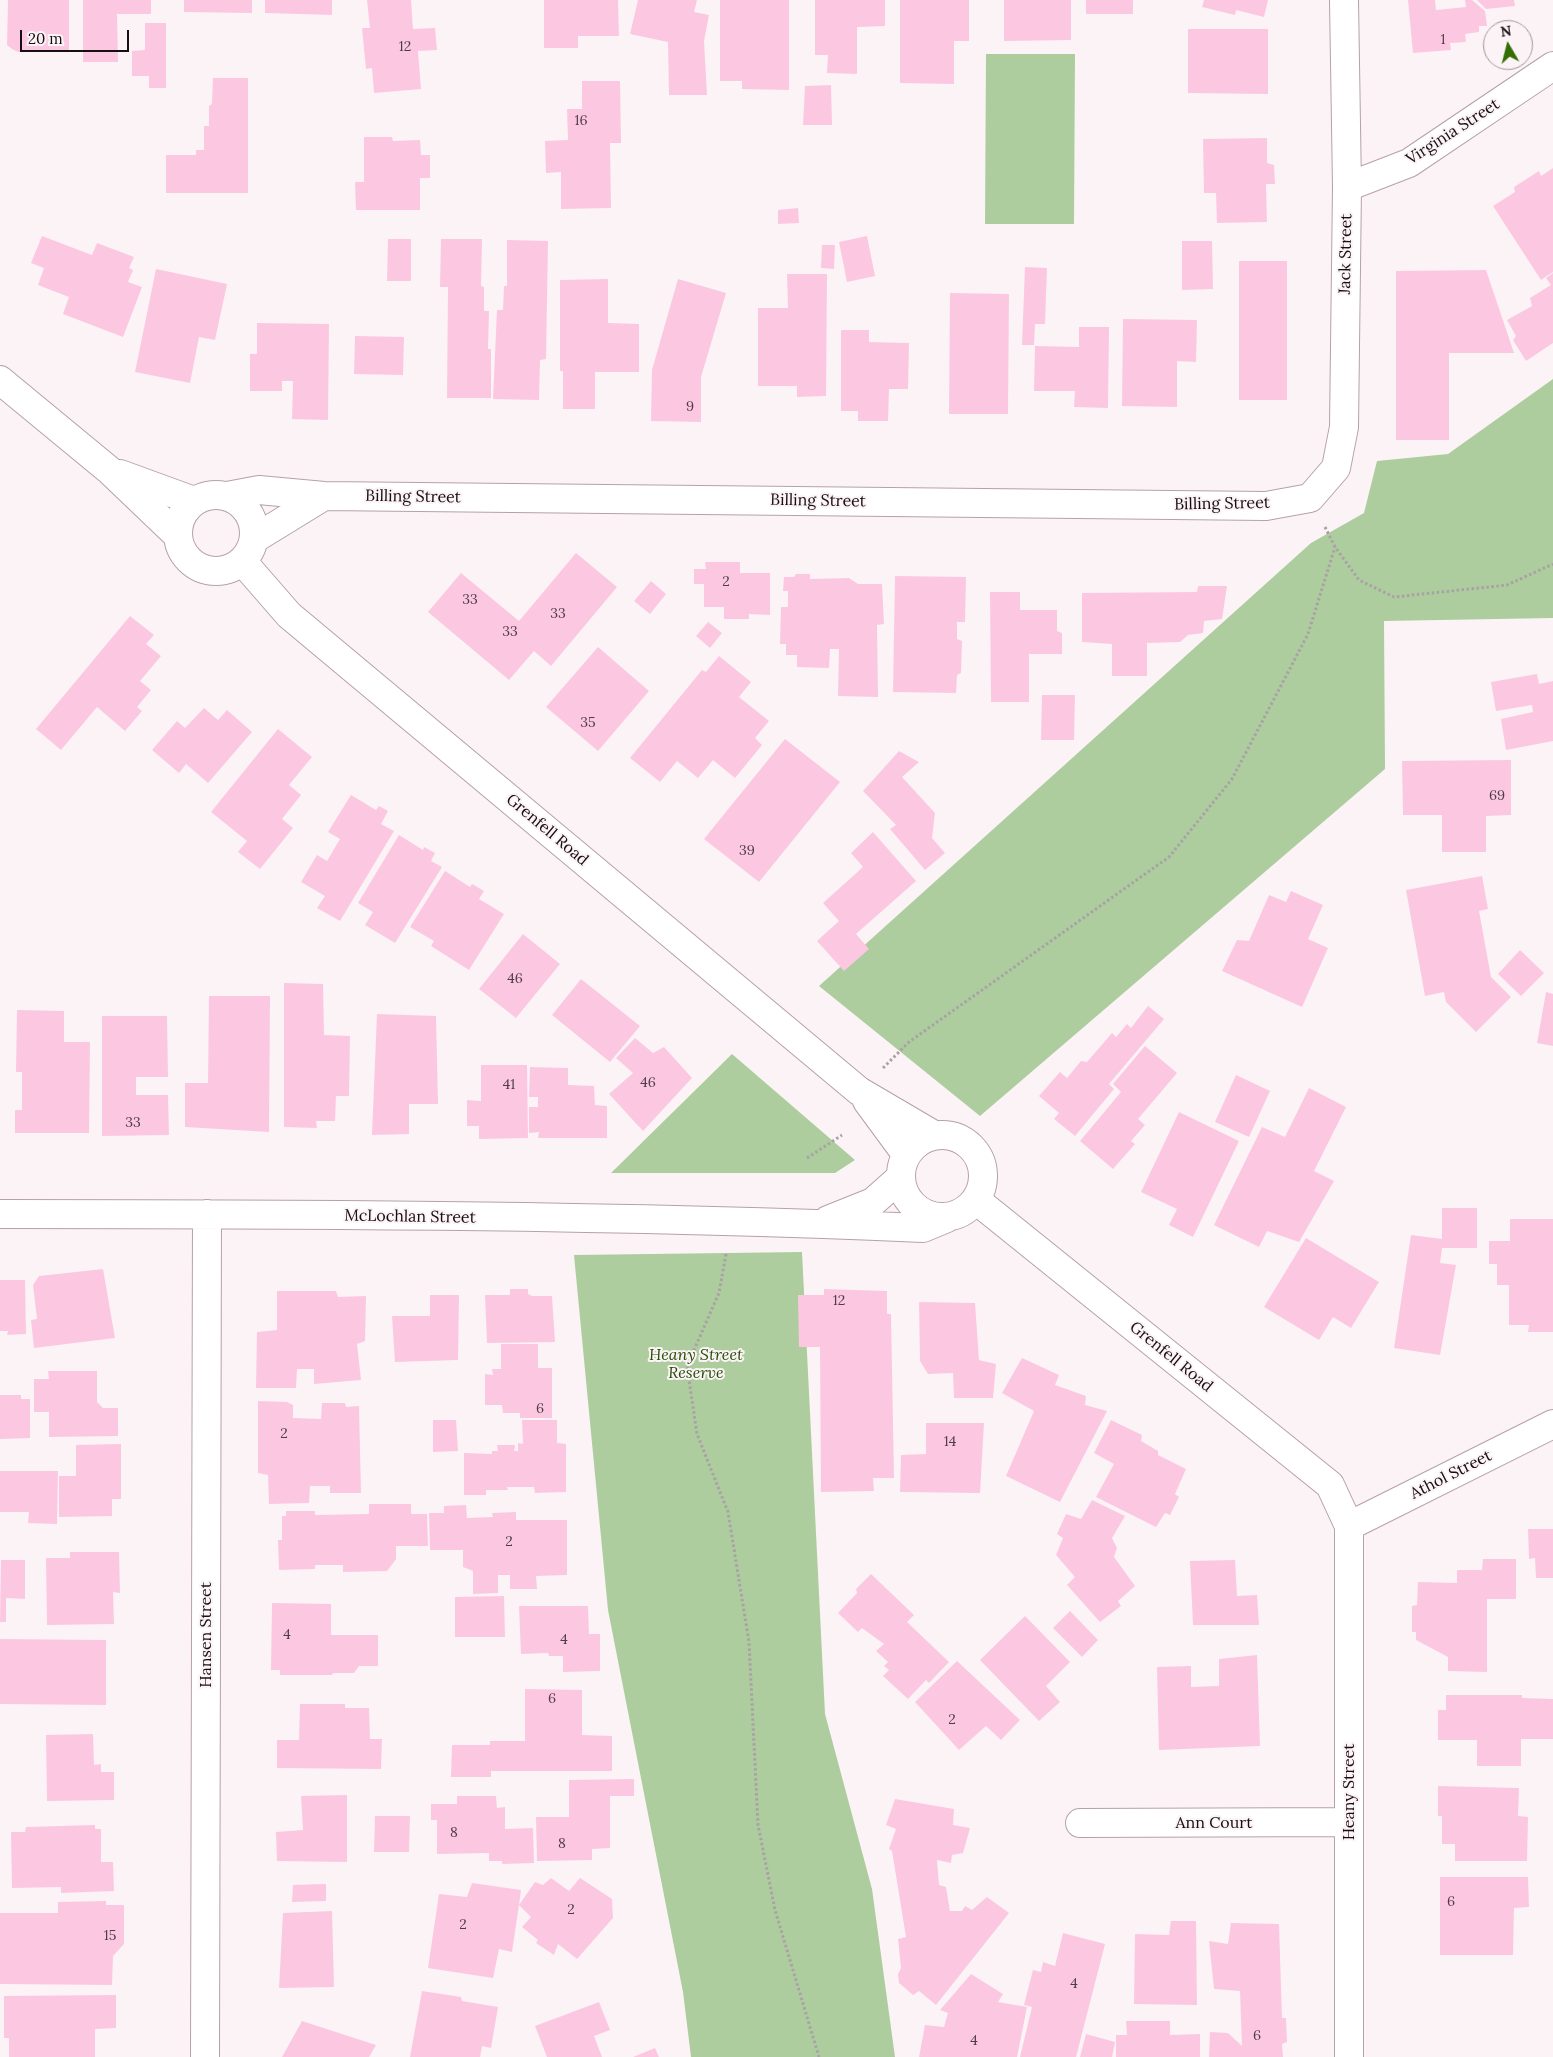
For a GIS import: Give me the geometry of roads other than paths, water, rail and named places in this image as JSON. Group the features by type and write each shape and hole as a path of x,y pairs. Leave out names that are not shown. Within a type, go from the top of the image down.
{"street":[{"name":"Jack Street","path":"1310,498 1336,468 1344,427 1347,187 1344,0"},
{"name":"Virginia Street","path":"1347,187 1409,163 1553,66"},
{"path":"0,380 109,470 178,535"},
{"path":"109,470 194,502"},
{"name":"Billing Street","path":"228,496 259,490 324,496 1256,506 1310,498"},
{"path":"248,550 254,528 246,508 228,496 216,494 194,502 185,511 179,522 178,535 180,547 186,558 196,566 220,571 324,496"},
{"name":"Grenfell Road","path":"248,550 288,615 860,1091 934,1135"},
{"name":"Grenfell Road","path":"860,1091 903,1166"},
{"path":"934,1135 948,1135 961,1139 972,1148 980,1160 983,1173 982,1186 976,1200 959,1214 947,1218 934,1217 920,1212 902,1192 903,1166 914,1145 934,1135"},
{"name":"McLochlan Street","path":"820,1223 873,1202 903,1166"},
{"name":"Grenfell Road","path":"976,1200 1330,1485 1349,1526"},
{"name":"McLochlan Street","path":"0,1214 207,1214 729,1221 923,1228 947,1218"},
{"name":"Hansen Street","path":"205,2057 207,1214"},
{"name":"Athol Street","path":"1349,1526 1553,1424"},
{"name":"Heany Street","path":"1349,1526 1349,2057"},
{"name":"Ann Court","path":"1080,1823 1348,1822"}],"park label":[{"name":"Heany Street Reserve","path":"696,1364"}]}
